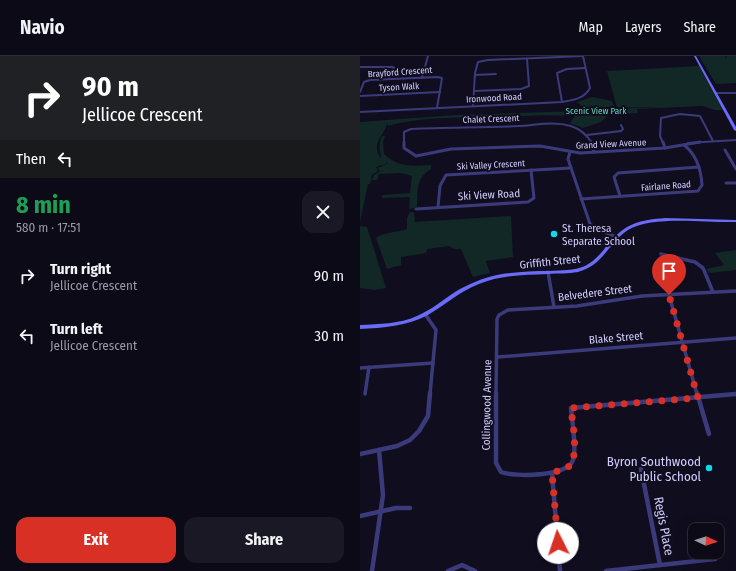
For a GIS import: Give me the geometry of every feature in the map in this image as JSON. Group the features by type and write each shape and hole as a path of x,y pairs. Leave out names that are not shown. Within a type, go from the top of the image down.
{"street":[{"path":"422,78 428,56"},
{"path":"473,106 475,75 478,62 583,56"},
{"name":"Ironwood Road","path":"360,112 562,102 581,97 589,91 590,88 583,56"},
{"path":"695,56 736,130"},
{"path":"474,91 520,89 529,86 527,59"},
{"path":"360,67 392,67 394,68 389,79"},
{"path":"562,102 557,73 560,70 585,68"},
{"path":"475,75 496,74"},
{"name":"Brayford Crescent","path":"360,92 364,82 366,81 442,78 437,108"},
{"name":"Tyson Walk","path":"360,96 440,92"},
{"path":"716,93 736,93"},
{"path":"665,148 660,136 660,121 661,118 667,116 700,116 713,141"},
{"name":"Chalet Crescent","path":"416,156 404,148 404,132 411,129 522,126 550,123 573,127 587,135"},
{"path":"594,152 591,141 587,135 621,131 623,129 621,125"},
{"name":"Grand View Avenue","path":"416,156 436,151 522,146 540,146 570,152 594,152 665,148 684,144 736,140"},
{"name":"Fairlane Road","path":"581,199 698,191 702,185 701,173 692,152 684,144"},
{"path":"725,150 736,170"},
{"path":"570,152 568,159 590,224 600,231 617,237"},
{"path":"620,196 614,177 618,173 699,167"},
{"name":"Ski Valley Crescent","path":"438,207 442,179 446,176 571,168"},
{"name":"Ski View Road","path":"416,208 528,202 534,198 531,170"},
{"path":"726,183 736,183"},
{"name":"Griffith Street","path":"360,327 410,321 425,314 463,289 490,278 578,270 592,264 602,256 617,237 630,227 652,221 736,222"},
{"path":"661,254 695,262 703,268 713,292"},
{"path":"548,272 554,307"},
{"name":"Belvedere Street","path":"504,311 590,304 642,296 736,291"},
{"path":"669,295 709,434"},
{"name":"Collingwood Avenue","path":"504,311 497,319 498,356 496,463 501,472 510,476 552,473"},
{"path":"360,454 397,446 410,440 419,431 428,416 436,330 425,314"},
{"name":"Blake Street","path":"498,356 736,338"},
{"path":"360,368 433,362"},
{"path":"365,394 369,367"},
{"path":"560,571 552,473 568,467 573,461 574,453 571,408 736,394"},
{"path":"372,571 383,495 379,450"},
{"name":"Regis Place","path":"641,469 660,565"},
{"path":"360,516 410,508"},
{"path":"606,571 715,559"},
{"path":"448,571 457,566 466,565 475,571"}],"green space":[{"path":"699,56 725,56 727,59 726,56 736,56 736,83 716,84"},
{"name":"Scenic View Park","path":"699,66 723,110 715,110 702,106 637,109 638,113 608,115 601,122 583,128 570,123 575,116 563,115 435,118 388,126 387,123 386,128 379,139 377,148 381,159 380,144 382,136 385,136 383,142 384,154 390,159 406,165 431,165 431,169 422,177 418,185 417,207 409,209 410,197 382,198 382,195 410,193 412,176 401,173 379,174 377,180 372,180 374,175 380,171 377,168 387,164 386,161 386,164 376,167 378,171 372,175 370,184 368,184 360,222 360,122 455,115 581,111 585,109 577,102 592,97 612,101 615,109 661,107 617,108 607,71"},
{"path":"410,212 414,212 415,222 511,216 513,257 486,261 490,273 473,277 461,249 454,249 449,246 427,249 426,253 401,257 401,265 387,269 376,238 383,234 407,229 407,218"},
{"path":"360,226 367,227 386,288 375,290 360,288"},
{"path":"736,250 736,270 709,273 706,269 724,265 715,253"}],"place":[{"name":"St. Theresa Separate School","path":"554,234"},
{"name":"Byron Southwood Public School","path":"709,468"}],"route":[{"path":"558,543 552,473 568,467 573,461 574,453 571,408 698,398 669,295"}]}
